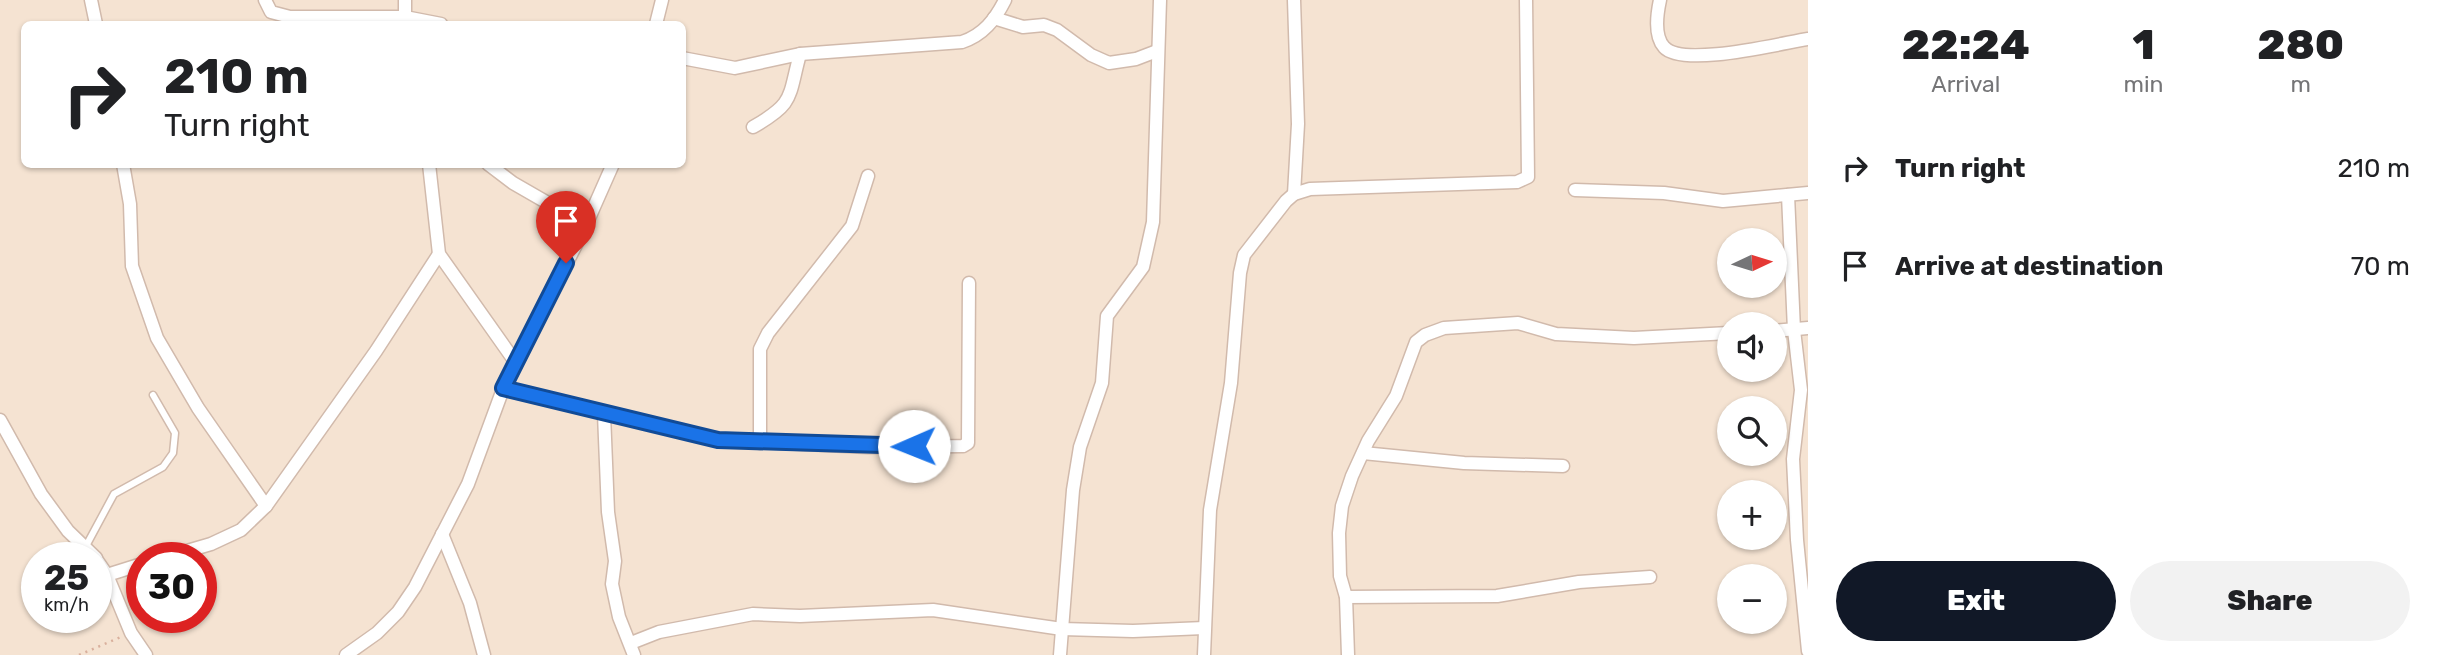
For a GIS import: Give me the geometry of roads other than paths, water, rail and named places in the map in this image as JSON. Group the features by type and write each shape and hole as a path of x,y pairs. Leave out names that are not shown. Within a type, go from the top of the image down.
{"street":[{"path":"91,0 95,21"},
{"path":"405,0 405,17"},
{"path":"657,21 662,0"},
{"path":"686,59 735,68 800,54 961,42 974,38 1005,0"},
{"path":"1060,655 1073,490 1080,447 1102,383 1107,316 1143,267 1153,222 1160,0"},
{"path":"1294,0 1298,124 1294,194"},
{"path":"1204,655 1210,510 1231,383 1241,261 1262,230 1294,194 1338,186 1517,182 1528,177 1526,0"},
{"path":"1660,0 1659,38 1666,49 1677,54 1759,49 1789,40 1808,39"},
{"path":"269,4 290,17 405,17 426,21"},
{"path":"993,18 1023,27 1044,25 1057,30 1091,55 1109,63 1136,59 1157,51"},
{"path":"753,127 778,113 787,104 800,54"},
{"path":"125,168 130,204 132,266 157,338 198,408 266,506"},
{"path":"429,168 439,254 516,363"},
{"path":"493,168 513,183 586,225"},
{"path":"346,655 377,633 398,612 415,587 468,484 503,388 586,225 611,168"},
{"path":"760,443 760,349 768,332 852,226 868,176"},
{"path":"1575,190 1664,193 1723,201 1808,193"},
{"path":"1788,195 1794,330 1804,408 1793,459 1797,540 1808,651"},
{"path":"215,542 241,530 266,506 376,351 439,254"},
{"path":"503,388 705,438 867,447 966,445 968,283"},
{"path":"1348,655 1346,597 1339,576 1341,520 1352,476 1396,396 1416,342 1434,330 1518,323 1556,334 1634,338 1717,334"},
{"path":"1787,330 1808,328"},
{"path":"604,414 608,512 615,561 612,584 619,617 632,649 659,632 754,614 800,616 933,610 1062,629 1133,631 1204,628"},
{"path":"0,420 41,494 68,531 80,542"},
{"path":"1363,453 1464,463 1563,466"},
{"path":"442,534 470,603 484,655"},
{"path":"1346,597 1497,596 1579,582 1650,577"},
{"path":"112,587 131,633 146,655"}],"lane":[{"path":"89,542 114,494 163,467 173,453 175,433 153,395"}]}
